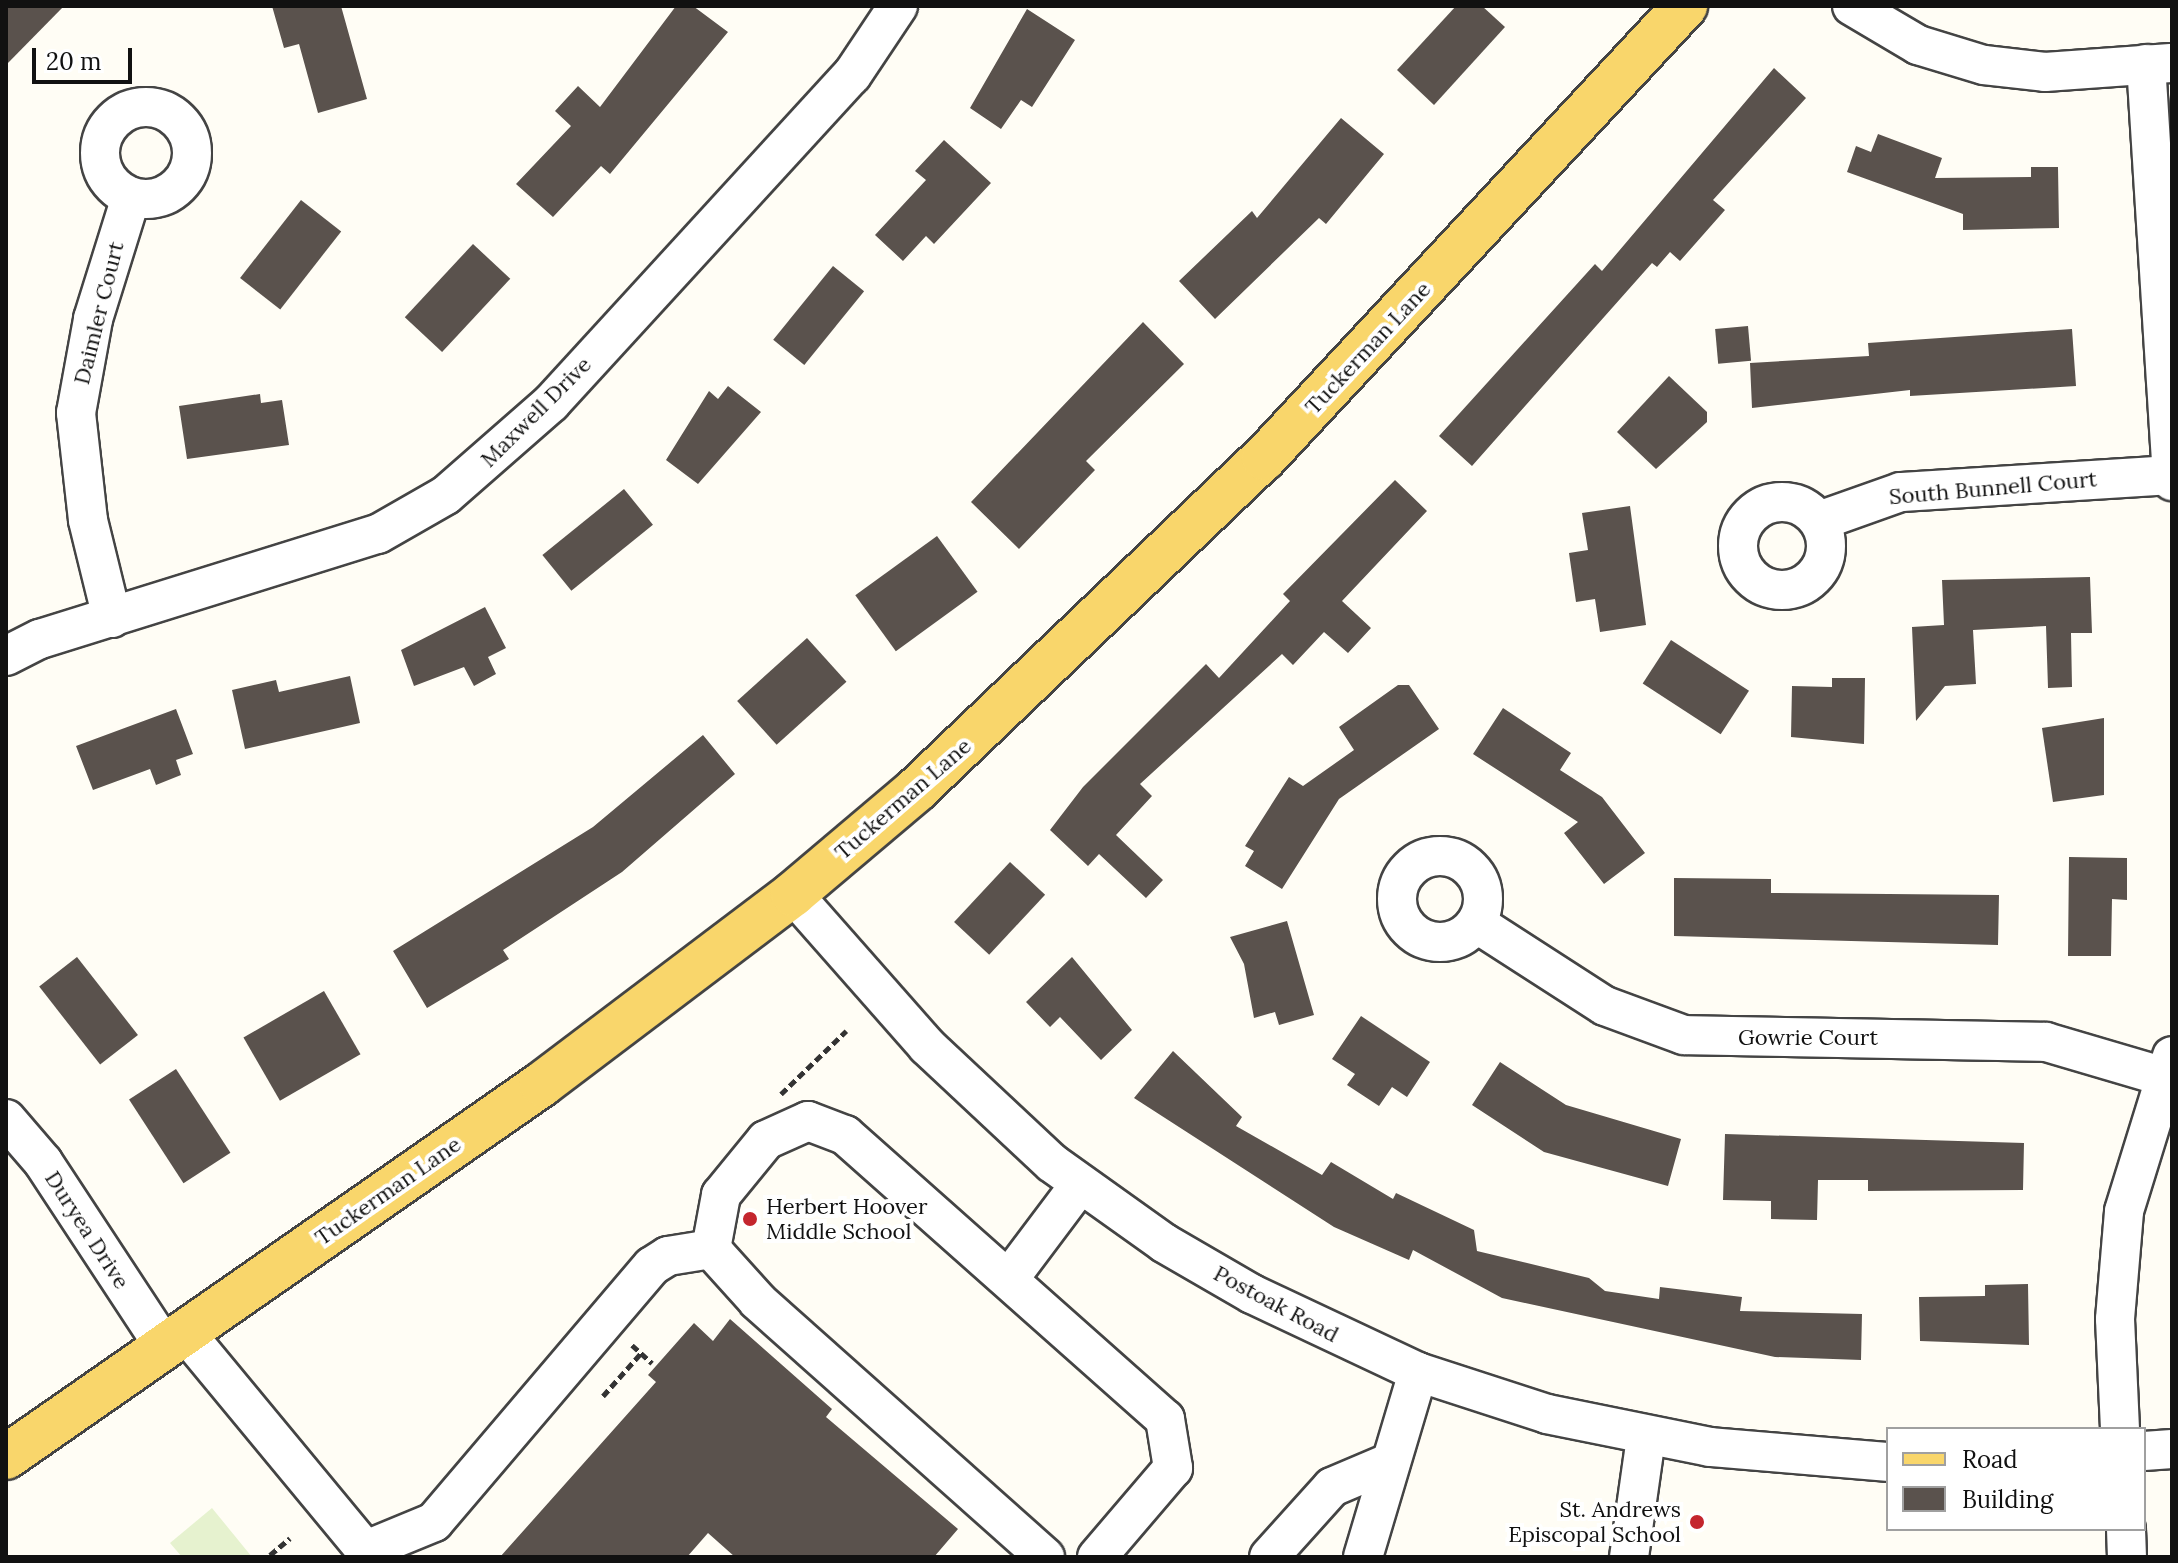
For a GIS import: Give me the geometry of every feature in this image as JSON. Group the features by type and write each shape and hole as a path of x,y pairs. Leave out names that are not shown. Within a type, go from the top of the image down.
{"main road":[{"name":"Tuckerman Lane","path":"6,1457 542,1084 793,894 1027,688 1264,458 1685,6"}],"street":[{"name":"Maxwell Drive","path":"6,656 112,618 378,534 446,495 561,391 852,75 898,6"},
{"path":"1852,6 1918,45 1984,65 2045,72 2159,63 2172,477"},
{"name":"Daimler Court","path":"112,618 88,520 76,413 93,319 131,197"},
{"name":"South Bunnell Court","path":"1819,521 1901,492 2172,477"},
{"name":"Postoak Road","path":"793,894 972,1091 1080,1184 1252,1294 1418,1372 1646,1437 1886,1462"},
{"name":"Gowrie Court","path":"1476,923 1605,1006 1684,1035 2046,1042 2168,1067"},
{"path":"2120,1427 2115,1319 2124,1211 2168,1067"},
{"name":"Duryea Drive","path":"6,1119 43,1162 174,1338 371,1552"},
{"path":"711,1249 721,1195 766,1140 808,1121 845,1135 1011,1276 1165,1419 1173,1468 1097,1557"},
{"path":"1011,1276 1080,1184"},
{"path":"371,1552 434,1522 652,1266 668,1256 711,1249"},
{"path":"711,1249 758,1301 1045,1557"},
{"path":"1363,1557 1418,1372"},
{"path":"1629,1557 1646,1437"},
{"path":"2146,1451 2172,1449"},
{"path":"1269,1557 1332,1487 1391,1462"},
{"path":"2126,1531 2127,1557"}],"path":[{"path":"766,1140 782,1089 846,1031"},
{"path":"603,1396 641,1353"},
{"path":"270,1555 290,1538"}],"green space":[{"path":"212,1508 252,1557 182,1557 170,1543"}],"building":[{"path":"6,6 64,6 6,65"},
{"path":"272,6 341,6 367,99 318,113 299,44 284,48"},
{"path":"676,6 693,6 728,32 610,174 601,166 553,217 516,184 571,126 555,111 578,86 600,107"},
{"path":"1456,6 1482,6 1505,27 1434,105 1397,70"},
{"path":"1027,9 1075,40 1032,107 1021,100 1001,129 970,108"},
{"path":"1774,68 1806,98 1713,200 1725,210 1680,261 1670,252 1657,267 1652,263 1472,466 1439,436 1595,264 1602,271"},
{"path":"1341,118 1384,154 1326,224 1319,218 1215,319 1179,281 1252,211 1257,218"},
{"path":"1878,134 1942,158 1935,178 2031,177 2031,167 2058,167 2059,228 1963,230 1963,214 1847,172 1856,146 1871,152"},
{"path":"944,140 991,183 934,244 926,236 903,261 875,235 926,180 915,171"},
{"path":"301,200 341,231 280,309 240,278"},
{"path":"473,244 510,279 442,352 405,317"},
{"path":"833,266 864,291 804,365 773,340"},
{"path":"1143,322 1184,364 1086,461 1095,470 1019,549 971,502"},
{"path":"1748,326 1751,361 1718,364 1715,329"},
{"path":"2072,329 2076,386 1910,396 1910,390 1752,408 1750,363 1869,356 1868,343"},
{"path":"1669,376 1707,412 1707,422 1656,469 1617,432"},
{"path":"728,386 761,412 698,484 666,460 709,391 718,399"},
{"path":"260,394 261,403 282,400 289,445 187,459 179,406"},
{"path":"1395,480 1427,511 1342,601 1371,628 1348,653 1324,632 1293,665 1282,654 1140,784 1152,796 1116,835 1163,880 1146,898 1099,854 1088,866 1050,830 1083,787 1206,664 1219,678 1290,601 1283,594"},
{"path":"624,489 653,525 571,591 542,555"},
{"path":"1630,506 1646,625 1600,632 1595,599 1576,602 1569,553 1588,550 1582,513"},
{"path":"937,536 978,592 896,651 855,595"},
{"path":"2090,577 2092,633 2071,633 2072,687 2048,688 2046,626 1973,630 1976,684 1945,686 1916,721 1912,627 1944,625 1942,580"},
{"path":"485,607 506,648 488,657 496,674 474,686 464,667 414,686 401,650"},
{"path":"807,638 846,682 777,745 737,701"},
{"path":"1671,640 1749,691 1721,734 1643,684"},
{"path":"350,676 360,723 245,749 232,690 276,680 279,692"},
{"path":"1832,678 1865,678 1864,744 1791,737 1792,686 1832,687"},
{"path":"1398,685 1409,685 1439,729 1339,799 1282,889 1245,866 1254,851 1245,846 1289,777 1303,786 1354,750 1339,727"},
{"path":"1503,708 1571,753 1560,770 1602,797 1645,853 1604,884 1564,833 1578,822 1473,754"},
{"path":"176,709 193,754 176,760 181,775 156,785 150,769 93,790 76,746"},
{"path":"2104,718 2104,795 2053,802 2042,728"},
{"path":"703,735 735,774 622,872 503,950 509,959 427,1008 393,951 593,827"},
{"path":"2069,857 2127,858 2127,900 2112,899 2111,956 2068,956"},
{"path":"1010,862 1045,895 989,955 954,922"},
{"path":"1674,878 1771,879 1771,893 1999,895 1998,945 1674,936"},
{"path":"1287,921 1314,1015 1279,1025 1275,1012 1254,1018 1244,964 1230,937"},
{"path":"77,957 138,1035 100,1065 39,987"},
{"path":"1072,957 1132,1030 1101,1060 1060,1017 1050,1027 1026,1002"},
{"path":"324,991 360,1054 280,1101 243,1038"},
{"path":"1361,1016 1430,1062 1407,1097 1392,1087 1379,1106 1347,1085 1355,1074 1332,1059"},
{"path":"1173,1051 1242,1117 1236,1126 1322,1175 1331,1162 1393,1199 1396,1193 1474,1230 1477,1251 1589,1278 1605,1291 1659,1299 1660,1287 1742,1297 1740,1311 1862,1314 1861,1360 1775,1357 1502,1298 1413,1250 1409,1260 1334,1227 1134,1098"},
{"path":"1500,1062 1566,1105 1681,1139 1668,1186 1544,1152 1472,1105"},
{"path":"176,1069 230,1153 183,1183 129,1099"},
{"path":"1725,1134 2024,1143 2023,1190 1868,1191 1868,1180 1818,1180 1817,1220 1771,1219 1771,1201 1723,1200"},
{"path":"2028,1284 2029,1345 1920,1341 1919,1297 1985,1296 1985,1285"},
{"path":"730,1319 832,1409 826,1417 958,1529 934,1557 735,1557 708,1533 687,1557 500,1557 656,1382 648,1375 694,1323 713,1341"}],"place":[{"name":"Herbert Hoover Middle School","path":"750,1219"},
{"name":"St. Andrews Episcopal School","path":"1697,1522"}]}
